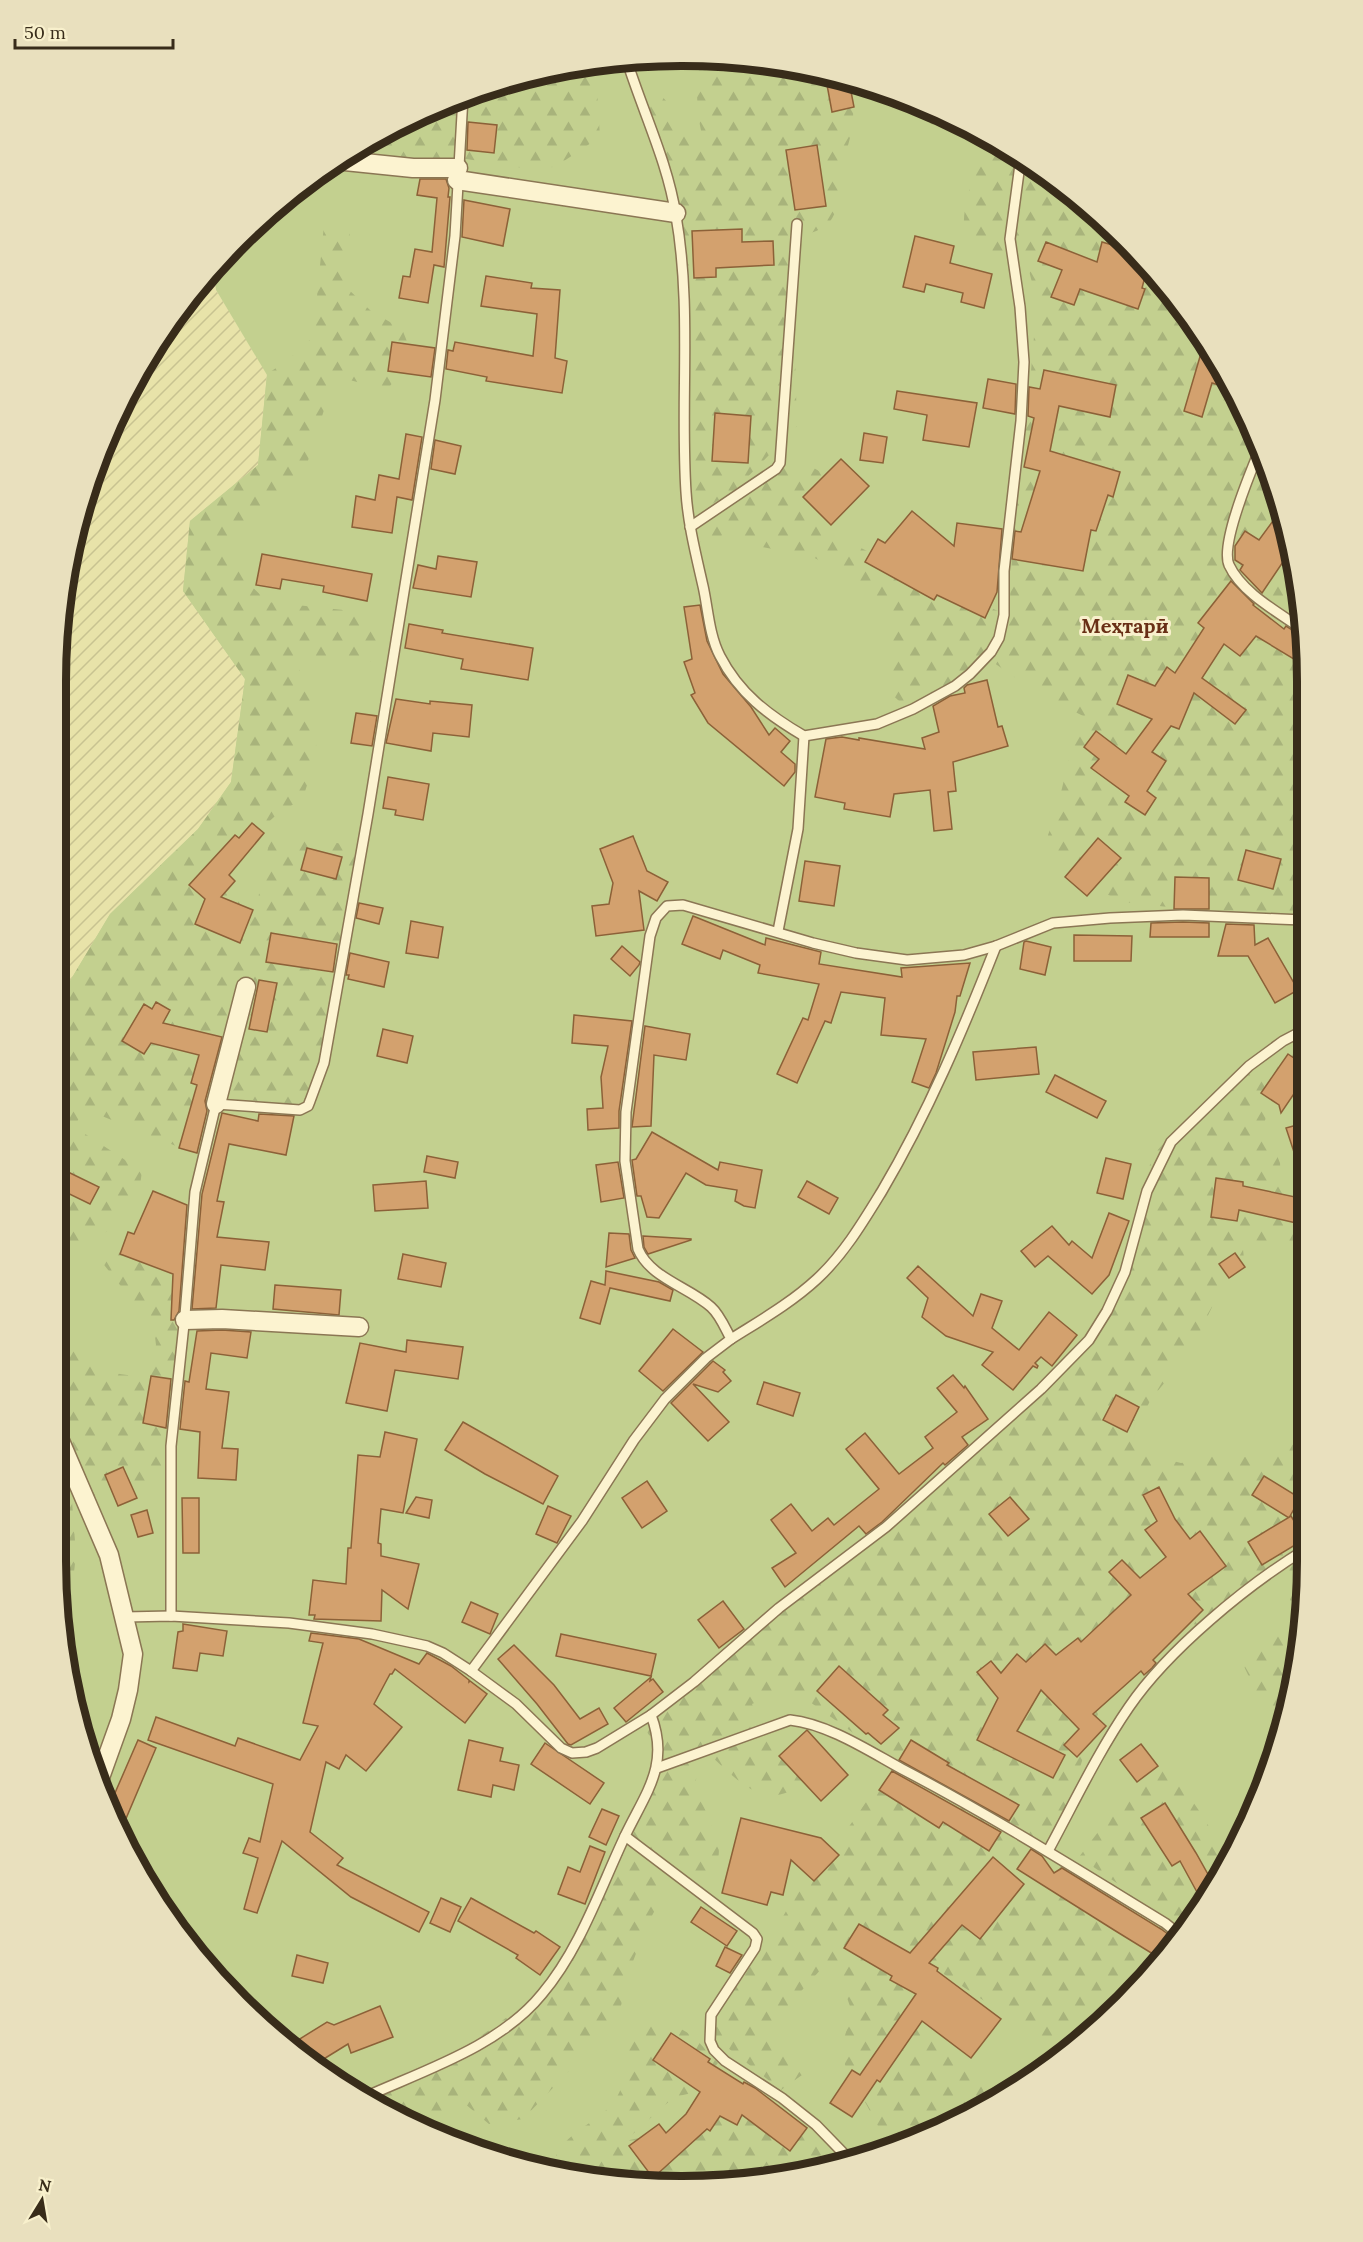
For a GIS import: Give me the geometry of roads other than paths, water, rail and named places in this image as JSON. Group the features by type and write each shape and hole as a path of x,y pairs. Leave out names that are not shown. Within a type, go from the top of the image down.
{"street":[{"path":"353,162 458,174 676,213"},
{"path":"216,1104 246,987"},
{"path":"185,1320 222,1318 359,1327"},
{"path":"66,1455 109,1555 133,1654 128,1690 103,1770"}],"lane":[{"path":"629,68 666,176 676,213 684,317 685,475 690,527 714,642 739,685 752,700 774,718 804,736 877,724 913,709 955,686 970,674 987,657 999,638 1004,615 1004,571 1022,421 1024,362 1022,329 1010,239 1020,168"},
{"path":"171,1616 169,1471 185,1320 195,1192 216,1104 300,1110 308,1106 324,1063 368,814 435,400 455,236 461,107"},
{"path":"690,527 776,469 780,463 798,224"},
{"path":"1255,461 1233,524 1226,554 1228,564 1245,586 1294,624"},
{"path":"778,931 798,829 804,736"},
{"path":"731,1339 713,1309 655,1270 641,1255 625,1161 627,1099 650,936 660,912 667,906 683,905 855,953 907,960 964,955 996,946 1053,923 1183,915 1297,920"},
{"path":"471,1671 582,1521 659,1407 706,1358 803,1292 825,1270 863,1223 911,1141 996,946"},
{"path":"125,1617 171,1616 289,1623 382,1635 427,1646 443,1653 471,1671 516,1704 561,1748 572,1753 597,1748 651,1715 694,1682 779,1608 886,1527 1041,1389 1089,1340 1107,1311 1123,1278 1132,1252 1147,1191 1171,1142 1249,1066 1297,1034"},
{"path":"1048,1851 1108,1741 1143,1687 1182,1646 1240,1596 1297,1555"},
{"path":"373,2093 470,2050 531,2007 551,1983 575,1943 657,1767 658,1734 651,1715"},
{"path":"657,1767 775,1724 790,1720 801,1721 822,1728 866,1749 944,1790 1048,1851 1174,1930"},
{"path":"625,1836 753,1933 757,1939 755,1948 711,2015 710,2041 714,2050 725,2061 782,2098 824,2133 844,2154"}],"district":[{"name":"Меҳтарӣ","path":"1125,626"}]}
